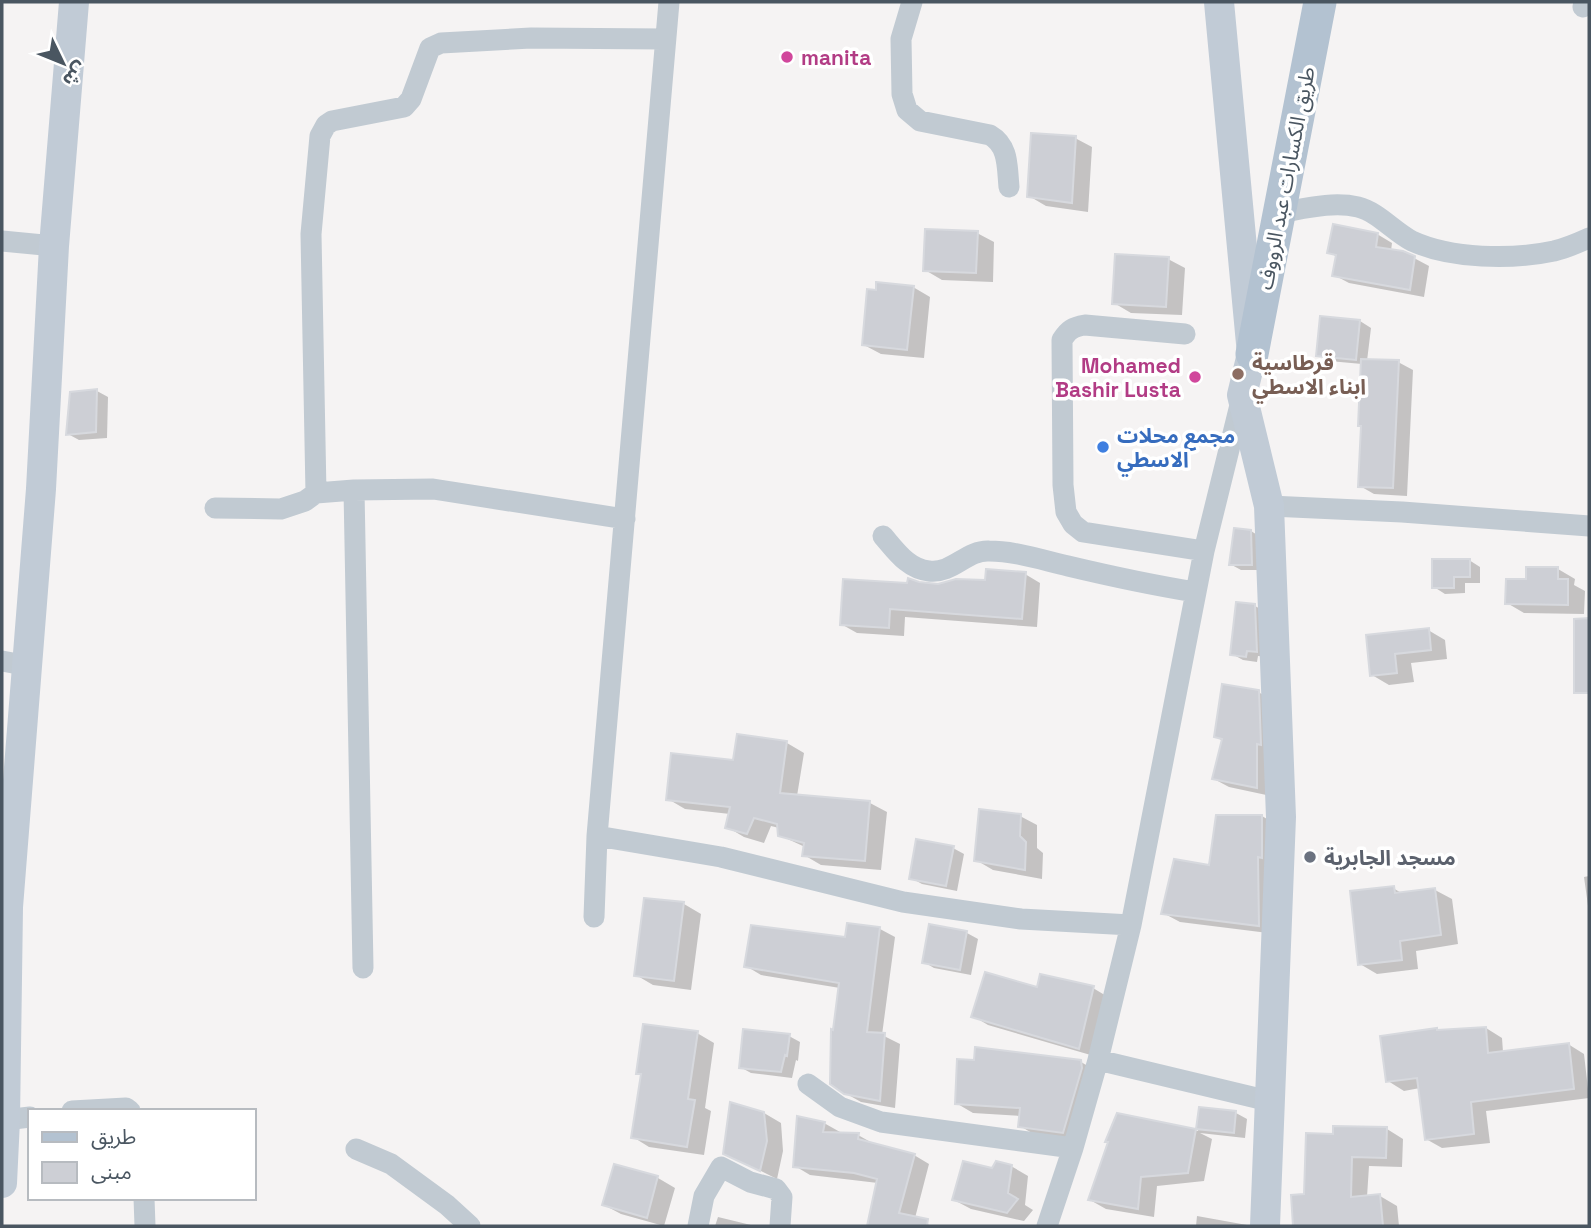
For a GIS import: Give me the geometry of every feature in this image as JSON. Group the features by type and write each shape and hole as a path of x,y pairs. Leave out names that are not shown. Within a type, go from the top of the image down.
{"main road":[{"path":"2,1184 18,1118 8,907 15,663 41,489 54,246 74,2"},
{"path":"1219,2 1252,354 1242,395 1269,506 1281,817 1265,1226"},
{"name":"طريق الكسارات عبد الرووف","path":"1252,354 1320,2"}],"street":[{"path":"594,916 597,836 668,2"},
{"path":"912,2 901,39 902,94 907,110 920,121 990,135 1000,141 1005,150 1009,187"},
{"path":"316,493 312,234 320,136 326,125 332,121 404,107 411,99 430,48 441,43 531,38 664,39"},
{"path":"1278,213 1343,204 1361,208 1399,234 1428,248 1470,256 1530,255 1556,251 1589,238"},
{"path":"2,241 54,246"},
{"path":"1185,334 1085,325 1069,329 1062,340 1063,485 1066,512 1073,524 1083,532 1204,551"},
{"path":"1047,1226 1098,1060 1130,925 1195,592 1242,395"},
{"path":"215,508 281,509 305,501 316,493 433,489 625,519"},
{"path":"354,490 363,968"},
{"path":"1269,506 1402,512 1589,526"},
{"path":"883,536 912,566 928,571 942,571 958,565 969,555 986,551 1015,554 1146,584 1195,592"},
{"path":"597,836 721,857 903,902 1021,919 1130,925"},
{"path":"1098,1060 1269,1101"},
{"path":"808,1084 840,1107 881,1122 1073,1148"},
{"path":"93,1109 127,1109"},
{"path":"356,1149 391,1164 447,1205 470,1226"},
{"path":"698,1226 704,1196 721,1167 750,1182 776,1188 782,1197 780,1226"},
{"path":"144,1200 145,1226"}],"building":[{"path":"1031,133 1076,136 1072,203 1027,197"},
{"path":"1333,224 1378,233 1376,247 1403,251 1415,256 1410,290 1332,276 1336,255 1327,253"},
{"path":"925,229 978,231 976,273 923,271"},
{"path":"1115,254 1169,257 1166,307 1112,304"},
{"path":"876,282 914,286 907,350 862,345 867,289 876,290"},
{"path":"1320,316 1360,320 1356,360 1316,356"},
{"path":"1361,359 1399,360 1393,488 1358,487"},
{"path":"97,389 96,432 66,435 70,392"},
{"path":"1234,528 1251,530 1252,565 1229,565"},
{"path":"1432,559 1470,559 1470,577 1454,577 1454,588 1432,588"},
{"path":"1526,567 1558,567 1558,579 1568,579 1568,605 1505,604 1506,579 1526,579"},
{"path":"986,569 1026,572 1022,619 890,609 889,628 840,625 843,579 907,583 908,578 938,584 956,579 985,580"},
{"path":"1236,602 1255,604 1257,652 1247,651 1246,657 1230,655"},
{"path":"1589,618 1589,693 1574,693 1574,619"},
{"path":"1429,628 1431,650 1395,654 1397,673 1370,676 1366,635"},
{"path":"1222,684 1259,690 1261,745 1257,744 1257,788 1212,779 1222,739 1214,737"},
{"path":"737,734 787,741 780,793 870,801 865,861 802,856 804,843 778,836 777,824 754,818 747,834 725,828 730,807 666,800 671,753 733,760"},
{"path":"979,809 1021,814 1020,836 1026,842 1025,870 974,861"},
{"path":"1216,815 1262,815 1262,858 1258,857 1259,926 1161,914 1174,859 1209,865"},
{"path":"916,839 954,846 946,886 909,879"},
{"path":"1394,886 1395,893 1435,888 1441,935 1400,941 1402,960 1358,965 1350,891"},
{"path":"644,898 684,902 674,981 634,976"},
{"path":"847,923 880,927 867,1032 885,1033 880,1101 844,1094 830,1084 831,1029 833,1030 839,983 744,967 751,925 845,937"},
{"path":"929,924 967,931 960,970 922,963"},
{"path":"985,972 1037,987 1040,974 1094,986 1079,1049 971,1017"},
{"path":"643,1024 698,1031 688,1099 695,1100 687,1147 631,1138 641,1074 636,1074"},
{"path":"1486,1027 1488,1053 1569,1043 1574,1089 1471,1102 1474,1134 1425,1140 1417,1078 1386,1082 1380,1036 1437,1028"},
{"path":"743,1029 790,1034 787,1056 785,1055 781,1072 739,1068"},
{"path":"975,1047 1081,1060 1082,1068 1063,1133 1018,1127 1020,1108 955,1104 957,1059 974,1060"},
{"path":"730,1102 764,1112 767,1141 760,1171 723,1154"},
{"path":"1199,1107 1236,1111 1234,1133 1196,1129"},
{"path":"1117,1113 1196,1129 1188,1173 1141,1177 1138,1209 1088,1200 1108,1142 1105,1142"},
{"path":"797,1116 825,1122 823,1132 859,1133 858,1139 915,1154 899,1213 928,1219 927,1226 867,1226 877,1179 854,1173 793,1167"},
{"path":"1333,1126 1387,1127 1386,1158 1352,1157 1351,1197 1380,1194 1383,1226 1293,1226 1291,1195 1304,1194 1306,1133 1333,1134"},
{"path":"963,1161 992,1168 996,1161 1012,1165 1008,1193 1018,1199 1007,1213 952,1200"},
{"path":"614,1164 658,1176 647,1218 602,1205"}],"place":[{"name":"manita","path":"787,57"},
{"name":"قرطاسية ابناء الاسطي","path":"1238,374"},
{"name":"Mohamed Bashir Lusta","path":"1195,377"},
{"name":"مجمع محلات الاسطي","path":"1103,447"},
{"name":"مسجد الجابرية","path":"1310,857"}]}
